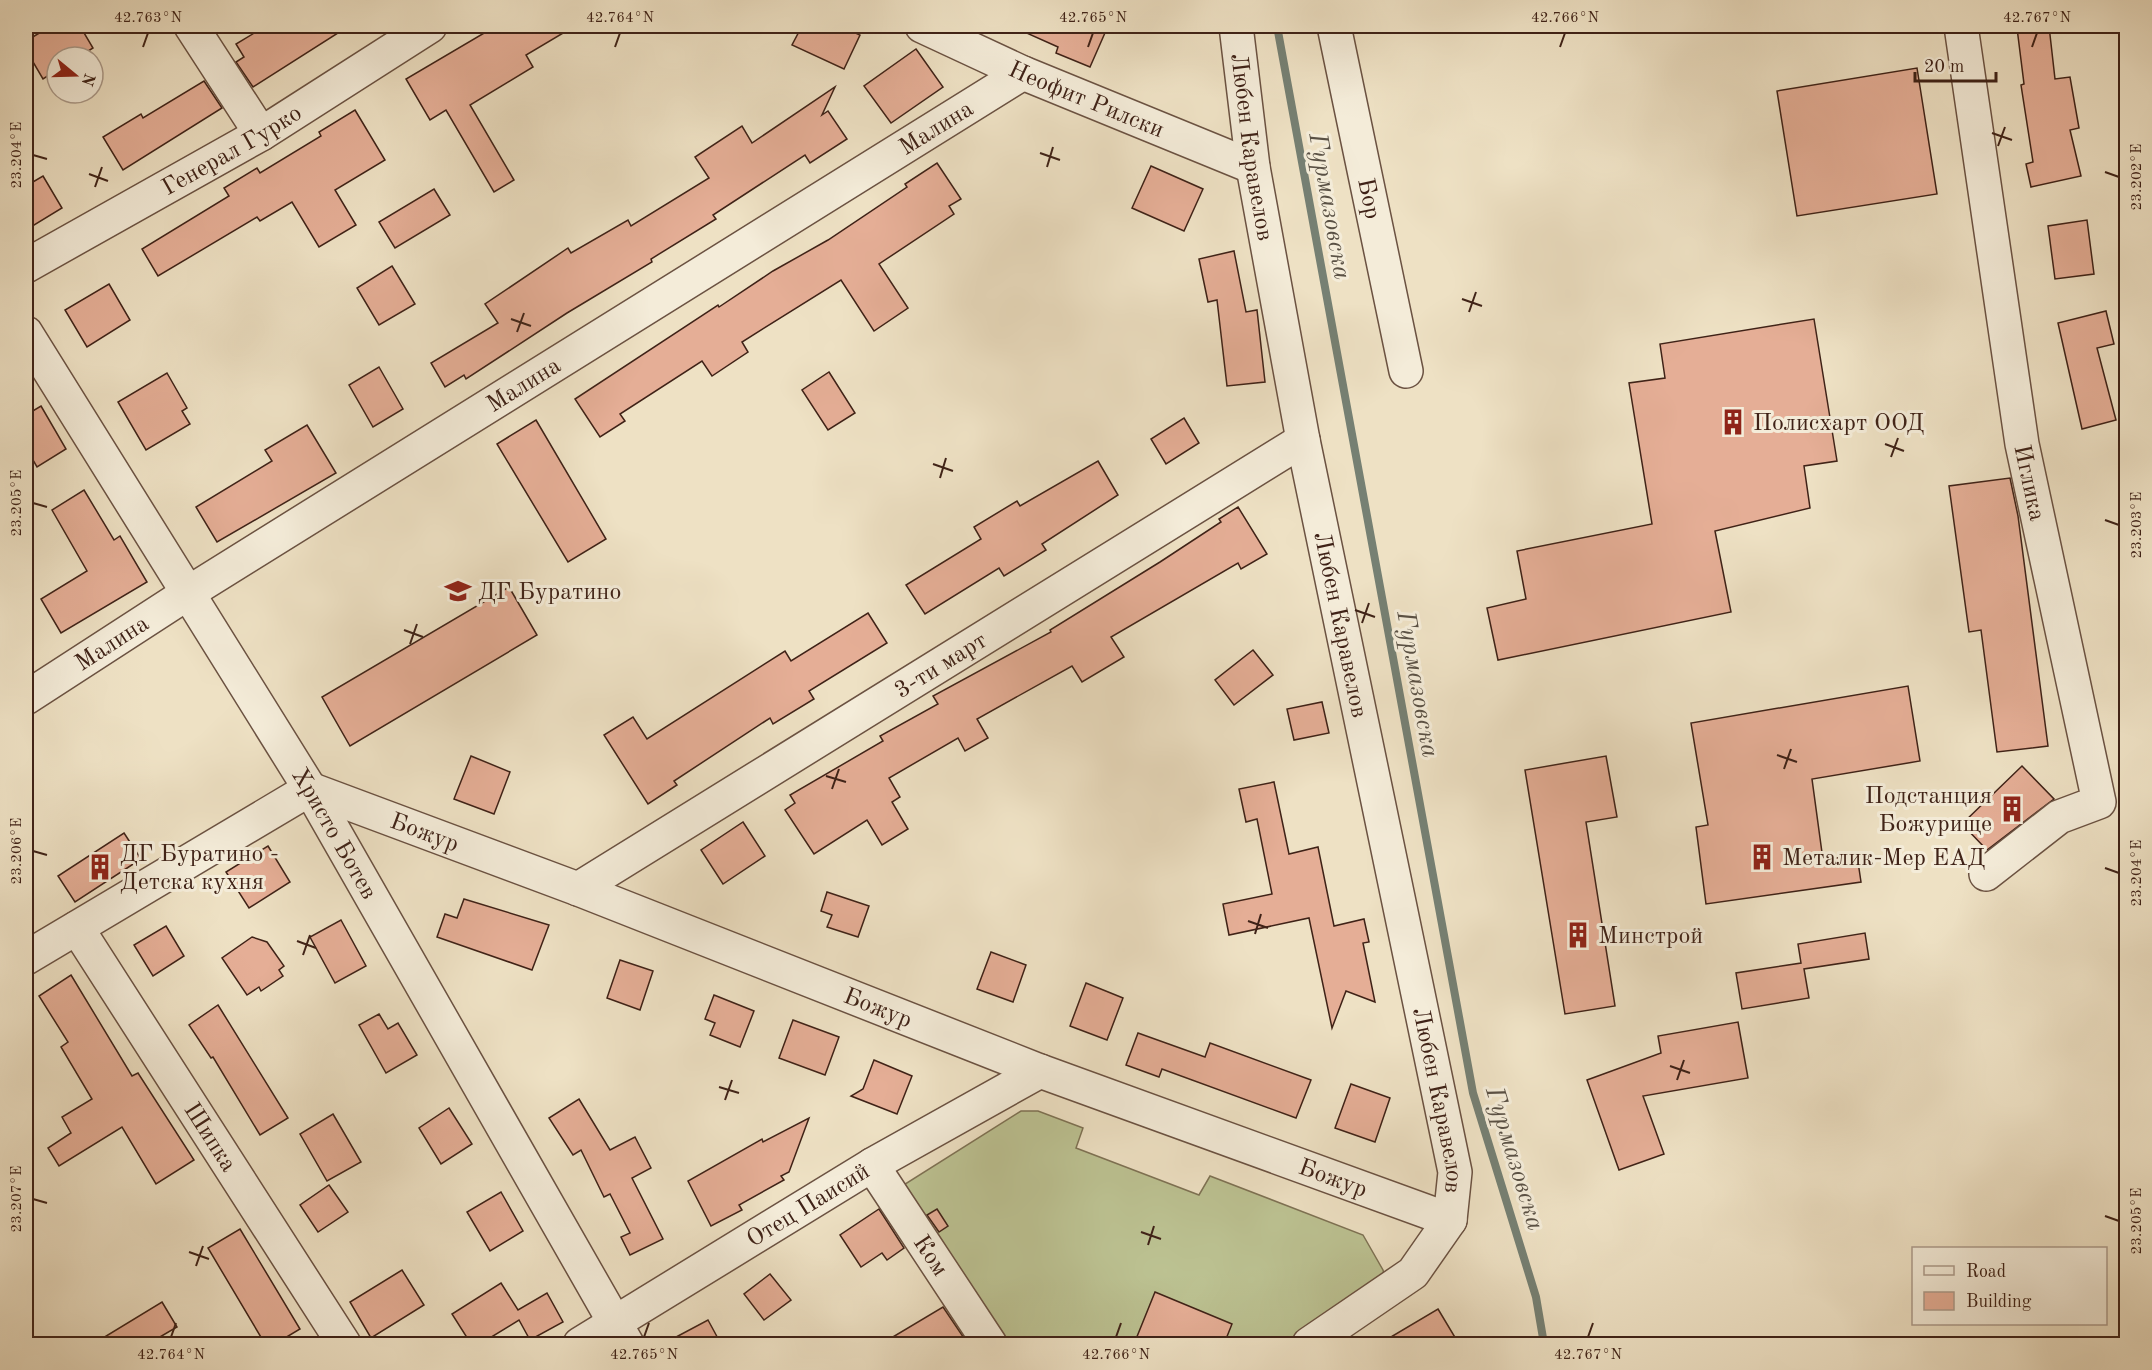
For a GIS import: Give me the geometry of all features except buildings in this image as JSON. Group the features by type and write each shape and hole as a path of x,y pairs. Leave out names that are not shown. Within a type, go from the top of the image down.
{"street":[{"path":"191,26 261,134"},
{"name":"Генерал Гурко","path":"26,266 261,134 430,26"},
{"name":"Неофит Рилски","path":"922,26 1023,73 1253,167"},
{"name":"Любен Каравелов","path":"1236,26 1253,167 1303,440 1455,1172 1450,1220"},
{"name":"Бор","path":"1334,26 1406,371"},
{"name":"Иглика","path":"1960,26 2022,444 2099,802 2059,817 1986,874"},
{"name":"Малина","path":"26,698 188,593 1023,73"},
{"name":"Христо Ботев","path":"26,333 310,789 620,1333"},
{"name":"3-ти март","path":"578,889 1303,440"},
{"path":"26,958 310,789"},
{"name":"Божур","path":"310,789 578,889 1040,1071 1450,1220"},
{"name":"Шипка","path":"77,928 344,1344"},
{"name":"Отец Паисий","path":"580,1344 620,1333 872,1165 1040,1071"},
{"name":"Ком","path":"872,1165 990,1344"},
{"path":"1309,1344 1413,1273 1450,1220"}],"green space":[{"path":"1021,1111 1038,1111 1083,1128 1076,1148 1199,1195 1210,1176 1363,1235 1383,1270 1386,1281 1313,1344 984,1344 883,1198"}],"waterway":[{"name":"Гурмазовска","path":"1277,26 1473,1093 1536,1297 1544,1344"}],"place":[{"name":"Полисхарт ООД","path":"1733,422"},
{"name":"ДГ Буратино","path":"458,591"},
{"name":"Подстанция Божурище","path":"2012,809"},
{"name":"Металик-Мер ЕАД","path":"1762,857"},
{"name":"ДГ Буратино - Детска кухня","path":"100,867"},
{"name":"Минстрой","path":"1578,935"}]}
